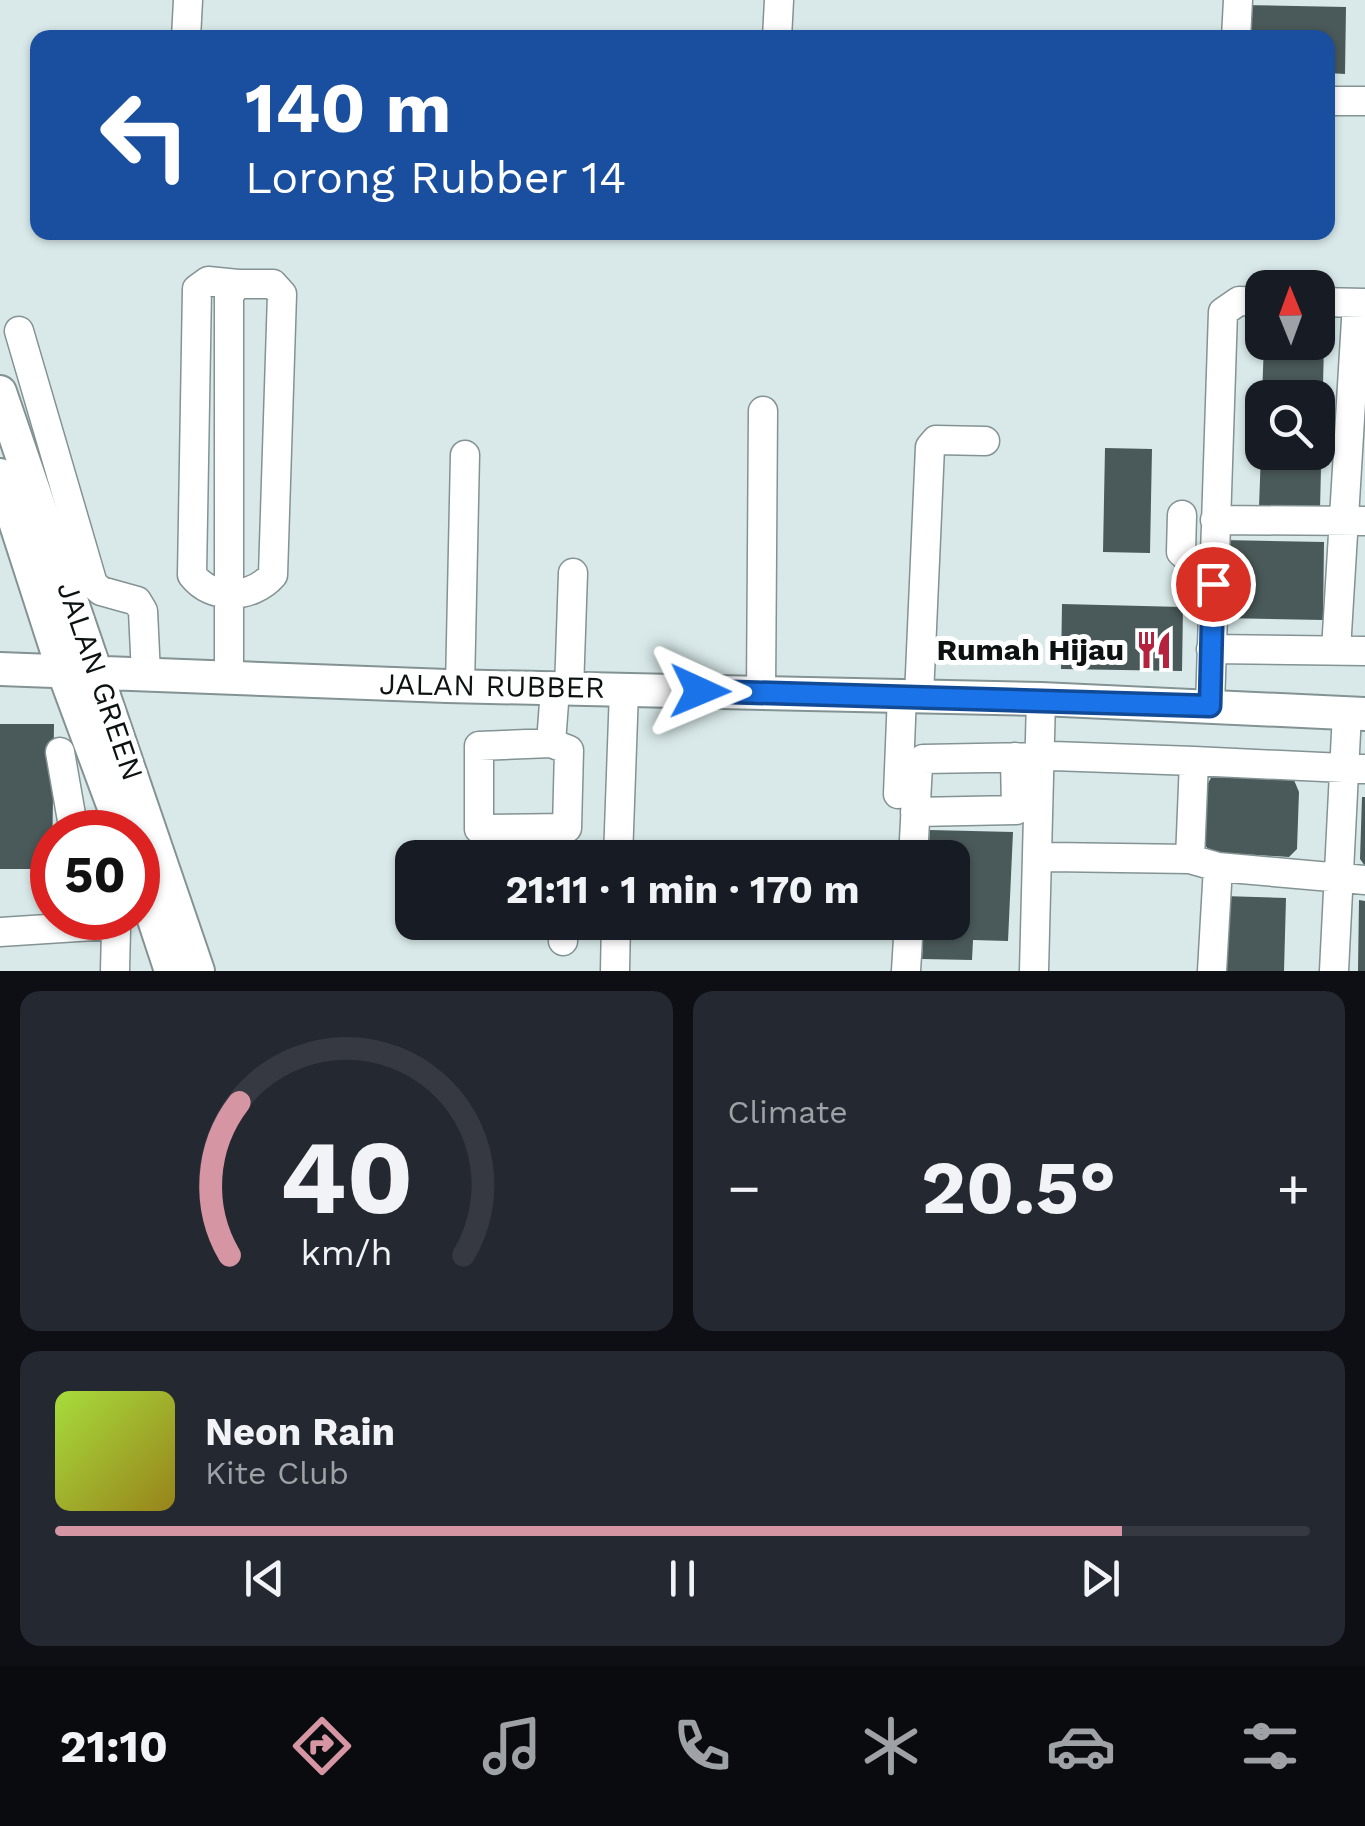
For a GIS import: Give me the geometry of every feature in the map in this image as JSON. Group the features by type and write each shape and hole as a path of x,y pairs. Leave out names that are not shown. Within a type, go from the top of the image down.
{"main road":[{"name":"JALAN GREEN","path":"0,392 198,971"},
{"name":"JALAN GREEN","path":"0,475 64,674 115,810"},
{"name":"JALAN RUBBER","path":"0,670 562,689 1048,699 1210,694 1356,714"},
{"path":"159,940 171,971"}],"street":[{"path":"186,30 188,0"},
{"path":"777,30 779,0"},
{"path":"1236,30 1238,0"},
{"path":"1335,101 1365,101"},
{"path":"208,281 280,288 273,575 250,592 229,594 207,590 192,575 197,289 208,281"},
{"path":"1210,694 1223,312 1245,301"},
{"path":"1335,302 1361,303 1354,521 1336,650"},
{"path":"18,331 93,584 102,591 137,601 142,612 146,674"},
{"path":"761,692 763,411"},
{"path":"898,840 930,447 936,440 985,440"},
{"path":"460,686 465,455"},
{"path":"1182,515 1180,552 1201,569 1196,676 1210,694"},
{"path":"1215,520 1354,521"},
{"path":"551,743 562,689 573,573"},
{"path":"229,594 229,678"},
{"path":"1210,648 1365,651"},
{"path":"619,840 624,690"},
{"path":"1034,971 1027,810 1048,699"},
{"path":"1334,971 1351,879 1356,714"},
{"path":"60,752 70,810"},
{"path":"1036,757 1050,857 1048,971"},
{"path":"914,840 918,765 922,759 1036,757 1355,769"},
{"path":"1190,859 1194,761"},
{"path":"915,812 1027,810"},
{"path":"1050,857 1190,859 1218,867 1351,879"},
{"path":"1212,971 1218,867"},
{"path":"0,932 109,926 116,930 115,971"},
{"path":"614,971 615,940"}],"building":[{"path":"1241,5 1346,7 1345,74 1335,73 1335,30 1241,30"},
{"path":"1263,360 1324,360 1323,380 1263,380"},
{"path":"1105,448 1152,449 1150,553 1103,552"},
{"path":"1260,470 1321,470 1320,509 1259,507"},
{"path":"1223,540 1324,542 1323,620 1221,618"},
{"path":"1062,604 1183,607 1182,671 1061,669"},
{"path":"0,724 54,724 53,810 30,810 30,869 0,869"},
{"path":"1212,776 1294,780 1299,792 1297,849 1289,857 1210,852 1203,842 1207,785"},
{"path":"1365,797 1365,866 1360,859"},
{"path":"930,830 1013,832 1008,941 973,940 972,960 922,959 923,940 970,940 970,840 929,840"},
{"path":"1223,896 1286,898 1284,971 1220,971"},
{"path":"1359,900 1365,901 1365,971 1358,971"}],"place":[{"name":"Rumah Hijau","path":"1154,650"}],"route":[{"path":"700,691 1210,706 1213,584"}]}
